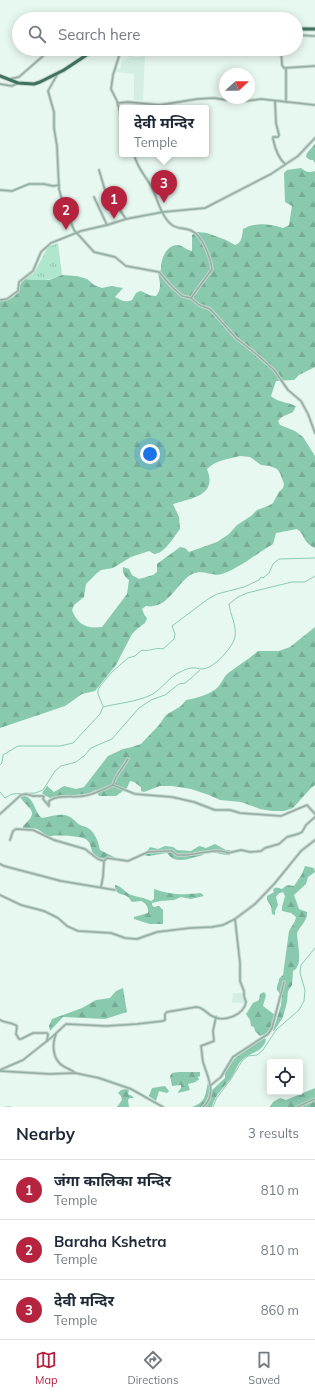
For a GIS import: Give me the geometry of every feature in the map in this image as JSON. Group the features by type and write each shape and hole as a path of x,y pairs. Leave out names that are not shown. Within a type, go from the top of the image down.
{"main road":[{"path":"303,29 315,29"},
{"path":"0,76 18,83 34,84 58,73 85,56"}],"street":[{"path":"303,35 315,36"},
{"path":"8,79 24,73 43,56"},
{"path":"119,56 113,74 111,89 119,107"},
{"path":"281,56 282,65 286,69 286,102"},
{"path":"286,69 315,66"},
{"path":"58,73 48,91 54,112 59,185 62,200 71,225 94,252 115,257 126,266 159,272 172,288 182,296 191,298 199,305 210,309 236,338 274,370 288,390 301,401 308,414 315,433"},
{"path":"0,84 12,86 18,83"},
{"path":"118,103 128,102 160,105 214,98 238,102 262,99 315,105"},
{"path":"275,101 278,137 272,139 278,154 285,164"},
{"path":"0,300 7,299 18,291 19,282 33,271 41,252 47,246 76,232 107,225 126,218 162,212 205,208 265,178 298,156 315,138"},
{"path":"135,157 140,170 152,186 162,212 173,225 193,231 200,237 212,269 191,298"},
{"path":"99,170 107,196 113,200 126,218"},
{"path":"0,190 12,191 29,184 59,185"},
{"path":"94,197 107,225"},
{"path":"0,814 21,795 44,796 43,799 49,806 49,801 51,799 93,794 113,785 116,777 128,759"},
{"path":"104,861 107,858 112,858 128,861 148,852 172,851 177,855 186,855 214,851 228,853 241,850 254,852 261,851 265,848 279,844 287,837 302,832 306,825 315,816 307,805 281,816 240,813 230,810 215,810 176,798 129,792 113,785"},
{"path":"10,840 13,831 16,829 33,830 54,840 85,849 98,859 104,861"},
{"path":"0,895 21,905 44,911 58,918 67,926 78,931 111,933 131,939 141,938 157,932 212,927 223,925 235,919 256,904 302,851 315,840"},
{"path":"101,887 104,877 104,861"},
{"path":"0,864 30,874 115,890"},
{"path":"0,1070 18,1063 47,1041 66,1024 106,1026 162,1021 165,1020 165,1014 167,1012 196,1007 199,1007 216,1017 224,1018 234,1016 241,1011 246,1004 244,991 240,981 240,963 235,919"},
{"path":"211,1085 221,1077 234,1057 268,1034 272,1028 284,982"},
{"path":"203,1107 208,1101 211,1085 203,1062 201,1046 214,1041 213,1032 216,1017"},
{"path":"0,1020 17,1026 16,1034 21,1039 33,1033 46,1033 48,1034 47,1041"},
{"path":"57,1032 54,1039 56,1057 63,1066 75,1073"},
{"path":"0,1070 50,1074 75,1073 99,1078 126,1087 163,1107"},
{"path":"297,1107 315,1099"}],"shaded area":[{"path":"145,56 143,100 134,100 134,74 116,72 117,68 120,69 122,60 126,60 126,58"},
{"path":"233,993 243,993 245,1002 232,1003"}],"green space":[{"path":"315,144 315,163 313,160 306,157 307,153"},
{"path":"301,168 307,172 315,171 315,367 299,375 294,380 276,381 271,396 279,401 296,406 293,412 282,417 278,421 280,425 295,431 303,437 315,456 315,548 308,543 297,529 276,533 273,544 228,572 218,575 200,572 192,574 166,600 160,604 146,606 142,609 147,618 145,623 132,634 116,665 95,691 82,694 65,706 0,728 0,301 8,300 16,295 25,279 49,280 62,275 77,276 87,279 94,285 102,288 111,286 123,288 115,297 123,301 132,300 136,293 140,291 151,296 156,296 160,288 158,273 161,270 164,254 170,248 177,245 192,251 192,235 197,232 207,233 235,245 242,237 243,229 252,225 263,224 283,228 289,225 292,206 285,202 284,173 287,170","holes":["240,456 250,457 261,465 270,466 277,469 280,473 284,484 273,503 257,510 237,525 229,534 217,542 189,552 185,548 180,547 157,564 157,572 153,575 139,579 132,575 129,569 123,567 124,575 129,580 127,594 102,627 91,627 79,622 72,610 74,605 84,597 86,584 97,573 101,570 113,568 131,557 149,551 154,554 161,551 180,529 179,517 173,504 195,497 206,490 209,485 207,469 214,464"]},
{"path":"58,243 62,275 44,280 25,279 34,273 48,247"},
{"path":"315,627 315,785 293,808 284,811 260,809 241,802 220,800 191,789 172,786 160,786 144,792 141,791 141,787 130,781 127,788 116,796 99,796 96,790 88,794 50,798 42,793 47,786 54,792 64,786 76,789 84,787 108,756 123,749 141,744 159,725 166,715 181,706 186,700 203,696 215,690 227,674 258,651 279,651 290,647"},
{"path":"25,796 31,800 42,818 64,815 92,831 96,837 100,850 116,858 98,858 93,854 89,842 84,839 62,836 49,837 37,829 23,828 32,814 30,808 20,797"},
{"path":"215,844 226,850 230,850 230,855 214,853 212,851 204,852 203,855 189,859 178,860 173,859 167,853 149,856 144,855 150,847 158,849 165,846 173,847 177,850 191,851 199,846 206,848"},
{"path":"305,866 314,868 315,872 308,877 306,884 294,895 299,909 307,912 305,920 297,933 299,959 296,968 293,971 292,985 288,991 283,1017 273,1031 281,1005 282,996 277,990 277,987 279,979 283,975 289,931 296,917 291,913 282,911 285,896 283,892 279,893 276,897 278,905 275,915 272,914 267,896 274,892 273,890 275,888 282,889 287,885 294,886 302,874"},
{"path":"115,885 121,887 129,894 151,901 154,899 154,889 177,894 201,893 204,896 191,899 181,897 174,900 152,903 154,907 159,906 163,910 163,924 150,924 134,919 134,917 148,913 146,904 141,901 132,902 129,897 118,893"},
{"path":"123,988 127,1012 105,1019 63,1017 50,1031 49,1026 52,1019 82,1008 96,1000 110,998 116,991"},
{"path":"264,992 266,995 263,1006 275,1015 269,1031 260,1036 255,1031 254,1027 251,1026 250,1020 246,1014 253,1003 259,1000 260,994"},
{"path":"265,1038 266,1040 264,1044 259,1050 240,1062 233,1075 213,1102 212,1107 204,1107 209,1101 210,1092 225,1078 225,1073 234,1059 261,1039"},
{"path":"200,1072 200,1076 198,1077 199,1080 188,1084 190,1090 178,1093 181,1085 172,1086 170,1076 172,1073"},
{"path":"208,1082 210,1082 210,1089 206,1102 201,1107 192,1107 200,1103 204,1098"},
{"path":"165,1086 169,1091 167,1093 159,1091 156,1101 149,1096 152,1088"},
{"path":"315,1088 315,1107 270,1107 273,1102 280,1098 286,1100 298,1095 303,1095 303,1093"},
{"path":"121,1090 129,1090 128,1094 134,1098 130,1098 128,1100 129,1107 117,1107 122,1100 118,1093"}],"waterway":[{"path":"103,706 98,690 112,672 128,658 135,656 142,650 163,649 174,639 175,634 172,626 208,599 217,594 244,587 259,580 261,577 263,578 269,573 273,564 279,559 315,558"},
{"path":"0,765 2,763 3,755 18,746 60,746 73,743 100,714 103,707 133,701 151,695 172,677 182,671 192,668 204,669 211,666 219,660 234,641 235,629 229,604 238,597 247,593 292,582 305,582 315,576"},
{"path":"0,792 5,798 12,794 35,793 43,790 55,771 61,766 76,762 91,748 112,739 139,708 151,700 165,695 179,684 185,683 200,670"},
{"path":"213,1107 216,1099 242,1061 248,1056 257,1055 263,1050 276,1030 299,1010 304,1001 305,990 300,973 301,965 315,948"},
{"path":"6,1107 11,1107"}],"place":[{"name":"देवी मन्दिर","path":"164,203"},
{"name":"जंगा कालिका मन्दिर","path":"114,219"},
{"name":"Baraha Kshetra","path":"66,230"}]}
